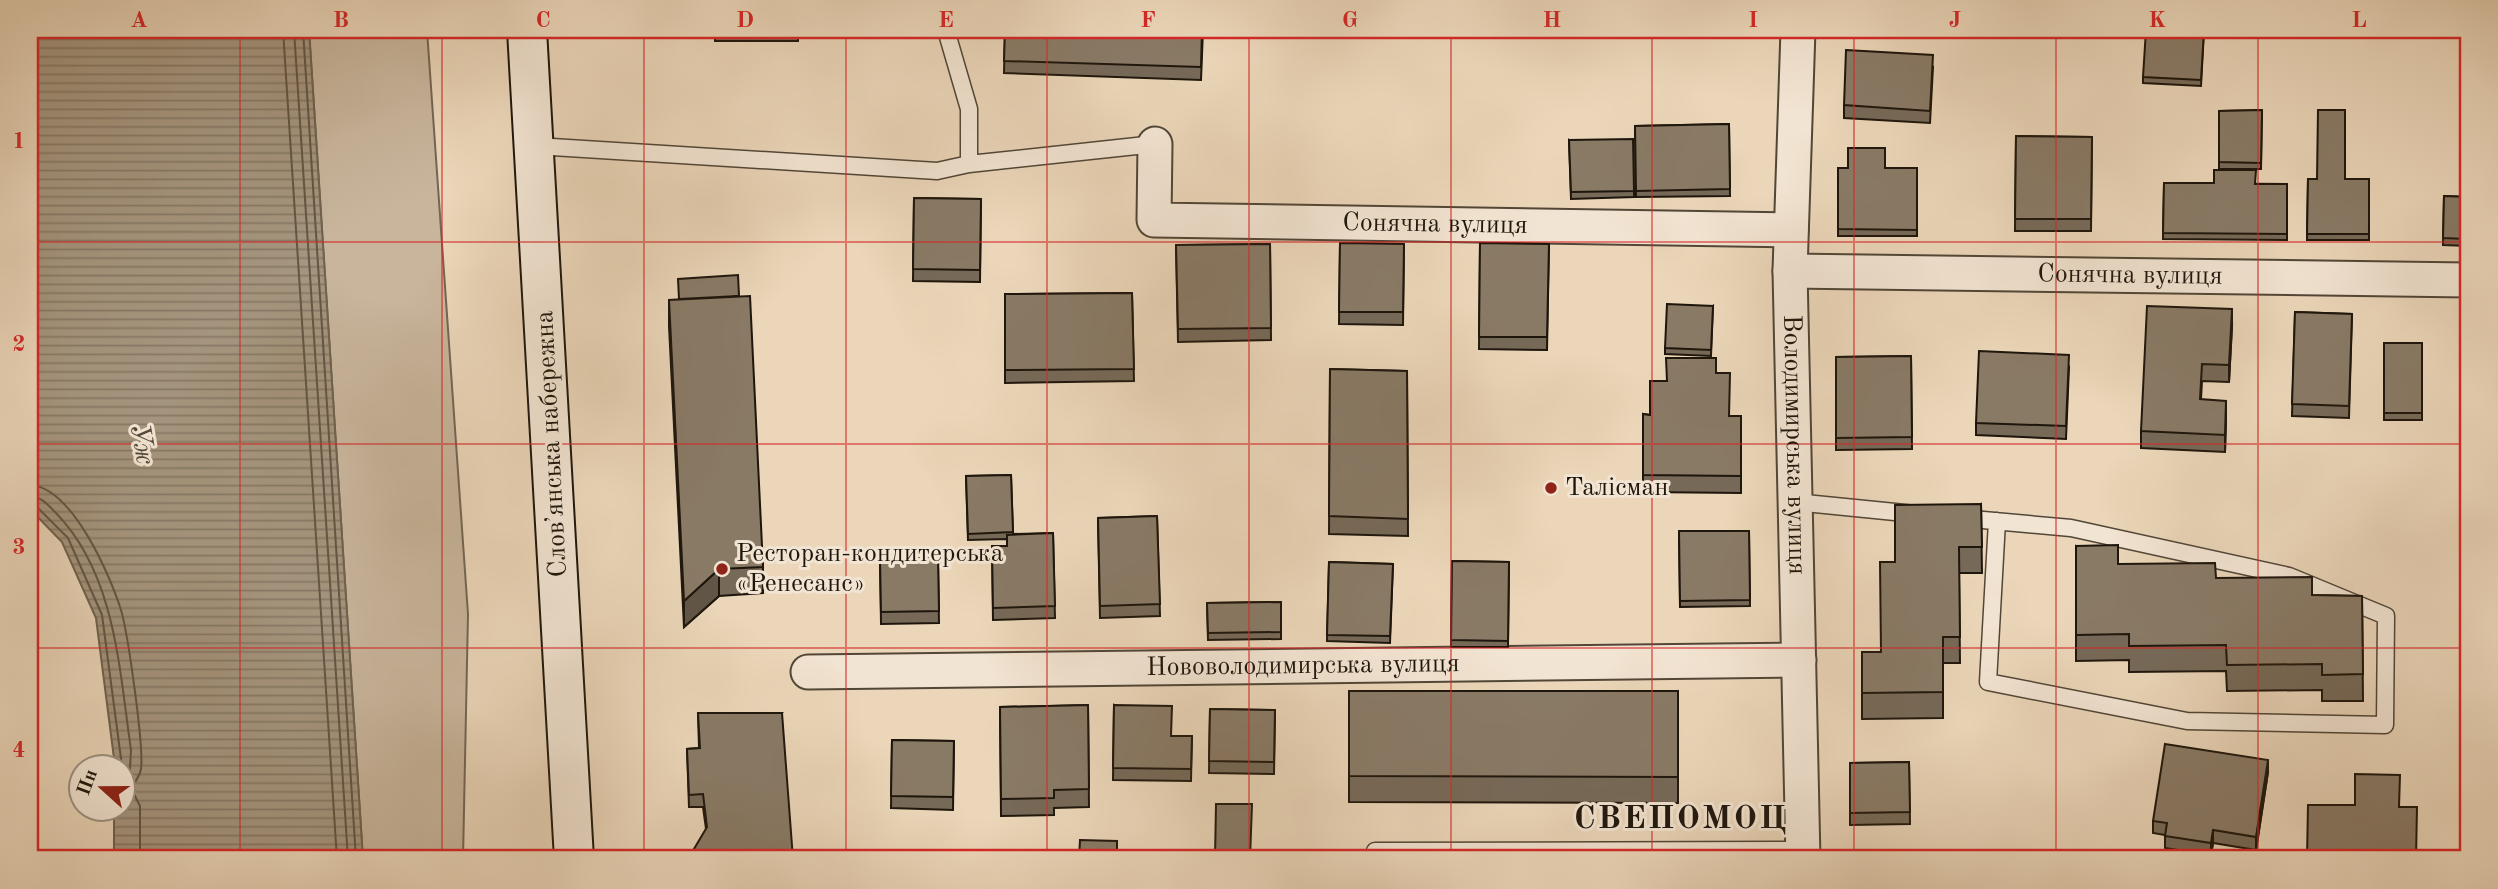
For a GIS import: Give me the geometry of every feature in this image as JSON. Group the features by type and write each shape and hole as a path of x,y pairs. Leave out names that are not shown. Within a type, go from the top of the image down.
{"street":[{"name":"Словʼянська набережна","path":"527,30 536,146 574,859"},
{"name":"Володимирська вулиця","path":"1798,30 1790,271 1803,855"},
{"name":"Сонячна вулиця","path":"1155,144 1154,220 1791,230"},
{"name":"Сонячна вулиця","path":"1790,271 2468,280"},
{"name":"Нововолодимирська вулиця","path":"808,672 1799,660"}],"lane":[{"path":"946,30 969,109 969,164"},
{"path":"536,146 884,170 937,171 969,164 1155,144"},
{"path":"1795,502 1937,516 1997,521 2071,528 2289,576 2386,616 2385,725 2187,721 1988,682 1997,521"},
{"path":"1375,851 1803,855"}],"shaded area":[{"path":"309,30 427,30 468,614 463,859 363,859"}],"water":[{"name":"Уж","path":"30,30 309,30 363,859 114,859 114,822 136,822 136,752 113,752 96,618 62,542 30,509"}],"building":[{"path":"1005,30 1202,30 1201,67 1004,61"},
{"path":"2146,30 2204,30 2201,80 2143,77"},
{"path":"1846,50 1933,55 1930,111 1844,105"},
{"path":"2262,110 2261,163 2219,162 2219,111"},
{"path":"2318,110 2345,110 2345,179 2369,179 2369,234 2307,234 2308,179 2317,179"},
{"path":"1729,124 1730,189 1636,191 1635,126"},
{"path":"2016,136 2092,137 2091,219 2015,219"},
{"path":"1633,139 1634,191 1571,192 1569,140"},
{"path":"1848,148 1885,148 1885,168 1917,168 1917,230 1838,229 1838,168 1848,168"},
{"path":"2214,170 2256,170 2255,184 2287,184 2287,234 2163,233 2164,183 2214,183"},
{"path":"2444,196 2468,197 2468,239 2443,238"},
{"path":"914,198 981,199 980,270 913,269"},
{"path":"1340,243 1404,244 1403,312 1339,312"},
{"path":"1480,243 1549,244 1547,337 1479,337"},
{"path":"1270,244 1271,328 1178,329 1176,245"},
{"path":"738,275 739,296 679,299 678,279"},
{"path":"1132,293 1134,369 1005,370 1005,294"},
{"path":"750,296 763,567 719,569 684,601 669,300"},
{"path":"1667,304 1713,306 1711,350 1665,348"},
{"path":"2147,306 2232,309 2229,365 2202,364 2200,399 2226,401 2225,435 2141,431"},
{"path":"2295,312 2352,314 2349,406 2292,404"},
{"path":"2384,343 2422,343 2422,413 2384,413"},
{"path":"1979,351 2069,355 2066,426 1976,423"},
{"path":"1911,356 1912,437 1836,438 1836,357"},
{"path":"1666,358 1716,358 1716,373 1730,373 1729,416 1741,416 1741,476 1643,475 1643,414 1650,415 1650,381 1667,381"},
{"path":"1330,369 1407,371 1408,519 1329,516"},
{"path":"1011,475 1013,532 968,534 966,476"},
{"path":"1981,504 1982,547 1959,547 1960,637 1943,637 1943,692 1862,693 1862,652 1881,652 1880,562 1895,562 1895,505"},
{"path":"1157,516 1160,604 1100,606 1098,518"},
{"path":"1679,531 1749,531 1750,600 1680,601"},
{"path":"1053,533 1055,606 993,608 992,546 1007,546 1007,535"},
{"path":"2118,545 2118,564 2215,563 2216,578 2312,577 2312,595 2362,596 2363,674 2322,675 2322,664 2227,665 2226,645 2129,646 2129,634 2076,635 2076,546"},
{"path":"938,558 939,611 881,612 880,560"},
{"path":"1452,561 1509,562 1508,641 1451,640"},
{"path":"1329,562 1393,564 1390,636 1327,635"},
{"path":"1281,602 1281,632 1208,633 1207,603"},
{"path":"1349,691 1678,691 1678,777 1349,776"},
{"path":"1088,705 1089,789 1054,790 1054,798 1001,799 1000,707"},
{"path":"1114,705 1172,706 1171,736 1192,736 1191,769 1113,768"},
{"path":"1210,709 1275,710 1274,762 1209,761"},
{"path":"698,713 782,713 793,859 688,859 707,827 703,794 689,795 687,749 700,748"},
{"path":"892,740 954,741 953,797 891,796"},
{"path":"2165,744 2268,760 2256,837 2213,830 2211,843 2165,836 2167,823 2153,821"},
{"path":"1909,762 1910,812 1850,813 1850,763"},
{"path":"2355,774 2400,775 2399,807 2417,807 2416,859 2307,859 2308,805 2355,805"},
{"path":"1216,804 1252,804 1250,859 1215,859"},
{"path":"1080,840 1117,841 1117,859 1079,859"}],"place":[{"name":"Талісман","path":"1551,488"},
{"name":"Ресторан-кондитерська «Ренесанс»","path":"722,569"}],"district":[{"name":"СВЕПОМОЦ","path":"1681,819"}]}
